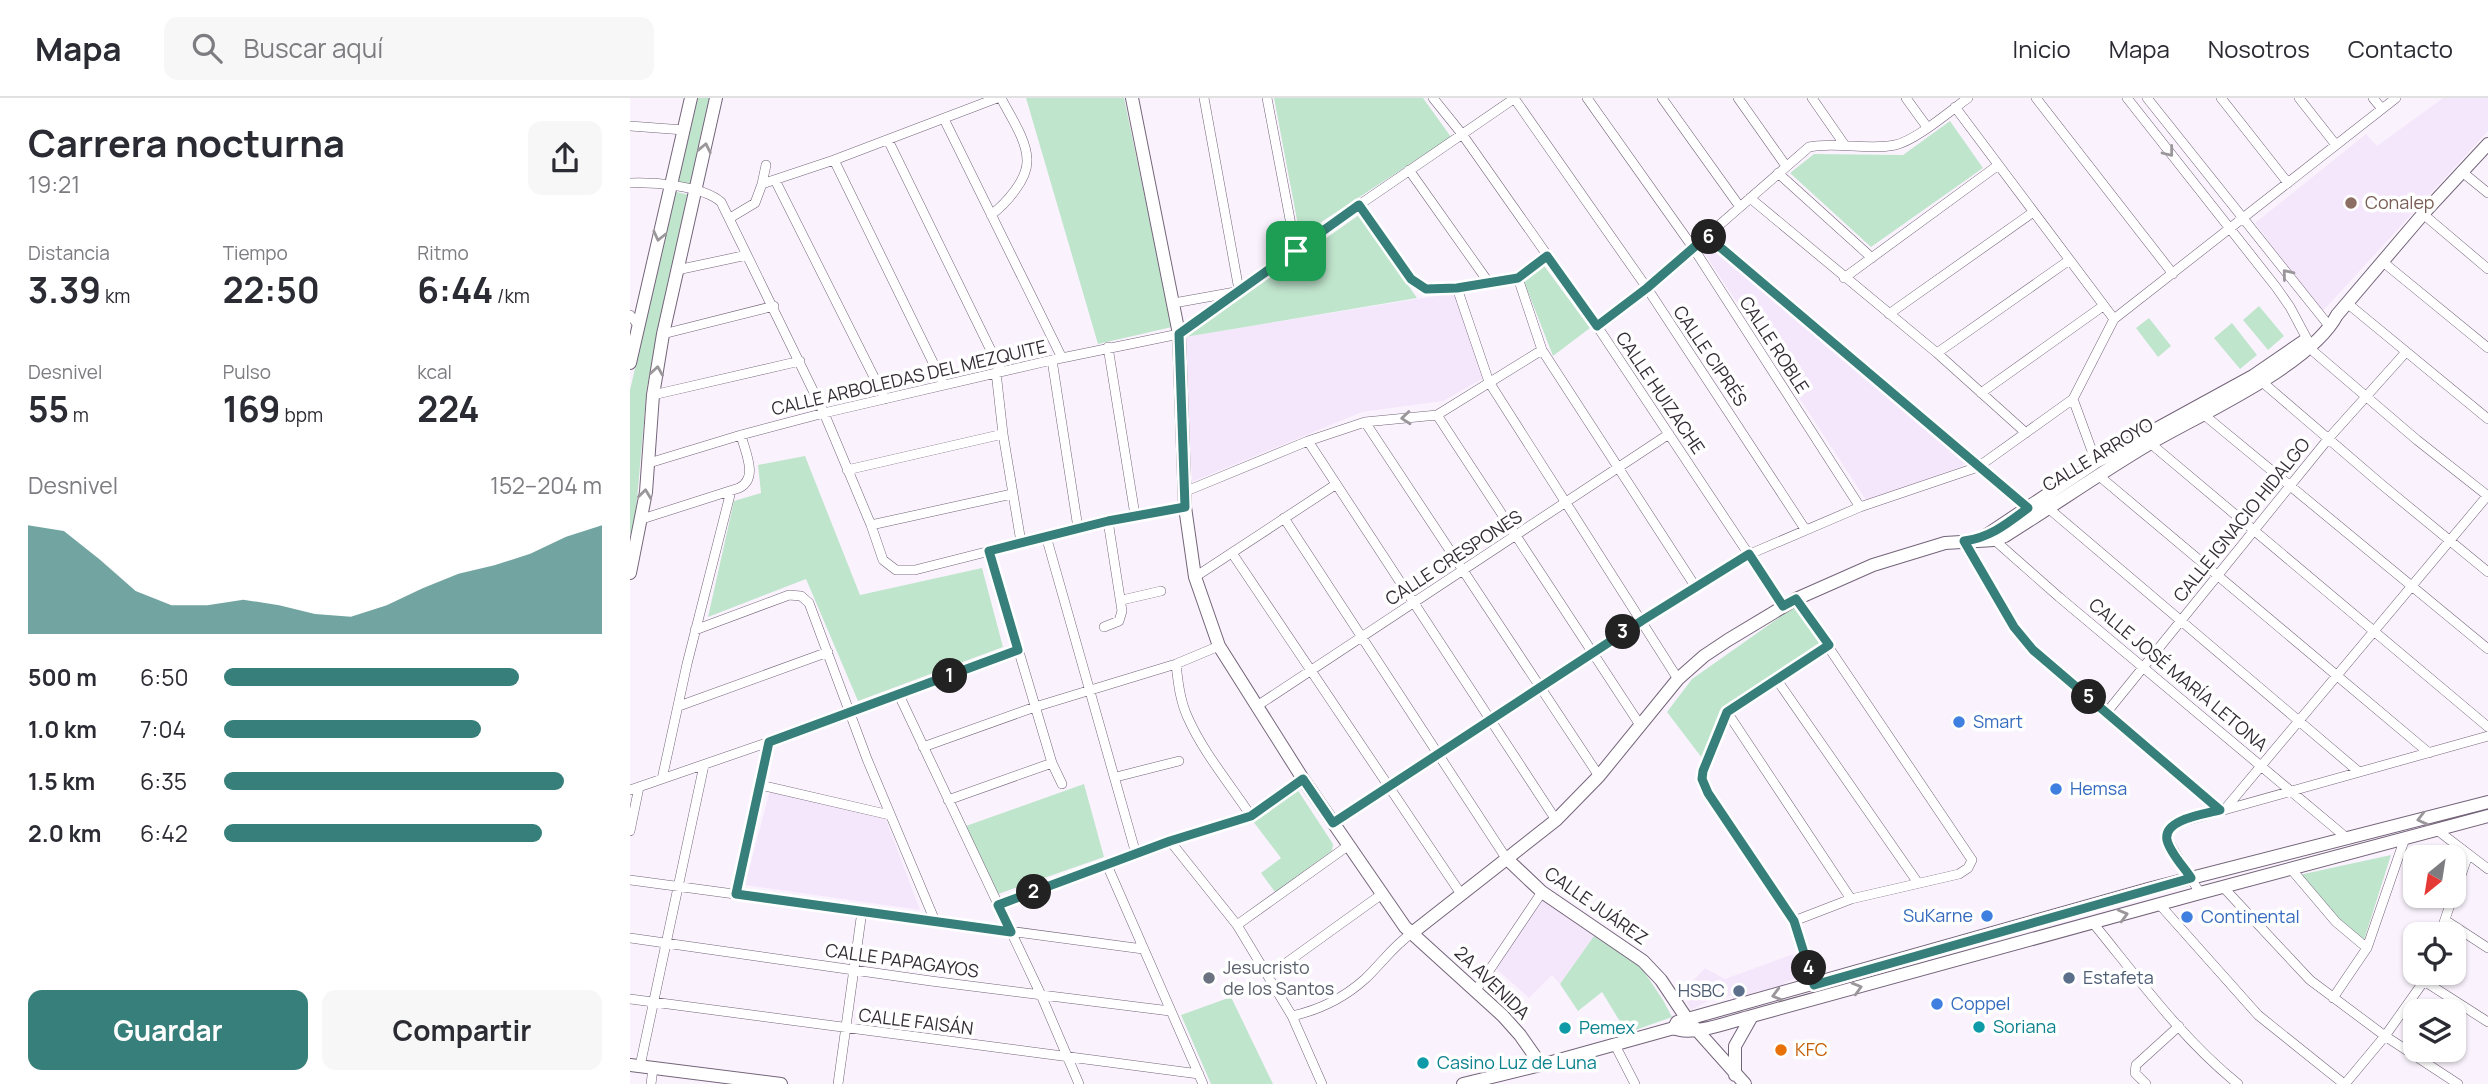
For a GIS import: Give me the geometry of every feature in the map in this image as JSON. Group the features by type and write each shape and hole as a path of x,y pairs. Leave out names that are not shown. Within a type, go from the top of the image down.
{"street":[{"path":"630,363 691,98"},
{"path":"630,573 634,542 642,519 653,395 663,334 716,98"},
{"path":"762,184 999,98 1021,140 1027,160 1018,184 1000,208 990,215"},
{"name":"2A AVENIDA","path":"1132,98 1179,334 1184,492 1195,577 1219,646 1303,779 1382,894 1412,933 1476,989 1520,1035 1541,1065"},
{"path":"1204,98 1238,291"},
{"path":"1267,98 1296,251"},
{"name":"CALLE HUIZACHE","path":"1433,98 1462,134 1597,326 1783,606"},
{"path":"1179,334 1514,98"},
{"name":"CALLE CIPRÉS","path":"1514,98 1647,288 1805,529"},
{"name":"CALLE ROBLE","path":"1587,98 1694,248 1860,507"},
{"path":"1662,98 1740,207"},
{"path":"1738,98 1782,169 1872,258"},
{"path":"1812,98 1844,144"},
{"path":"1906,98 1927,127"},
{"path":"1597,326 1647,288 1809,147 1844,144 1895,145 1913,137 1968,98"},
{"path":"2036,98 2173,274"},
{"path":"2127,98 2290,307 2308,343 2366,397 2488,495 2223,809"},
{"path":"2147,98 2242,219 2331,321"},
{"path":"2221,98 2288,183"},
{"path":"2299,98 2336,145"},
{"path":"2374,98 2382,109"},
{"path":"1333,823 1695,586 1749,554 1860,507 1978,467 2073,399 2114,319 2396,98"},
{"path":"1955,107 2114,319"},
{"path":"944,119 1057,359 1078,528"},
{"path":"630,126 684,130"},
{"path":"888,140 999,372 1003,434 1021,542"},
{"name":"CALLE ARROYO","path":"1987,538 2005,536 2097,468 2150,443 2261,381 2331,321 2461,171 2488,144"},
{"path":"834,160 944,385"},
{"path":"730,218 755,202 766,166"},
{"path":"1844,278 1997,166"},
{"path":"1409,170 1489,283"},
{"path":"2461,171 2488,193"},
{"path":"775,180 885,398"},
{"path":"630,183 696,190 714,196 721,202 824,413 883,560 896,570 915,570 1078,528 1185,507"},
{"path":"1749,198 1937,353 2026,433"},
{"path":"1359,205 1411,279 1419,286 1433,290 1518,278 1547,256"},
{"path":"1889,314 2032,213"},
{"path":"2423,214 2488,269"},
{"path":"1707,236 2028,508"},
{"path":"677,270 747,255"},
{"path":"1937,353 2068,261"},
{"path":"2383,262 2488,348"},
{"path":"1518,278 1542,350 1695,586"},
{"path":"1457,288 1489,382 1643,620 1678,679"},
{"path":"1174,303 1238,291"},
{"path":"2347,303 2488,419"},
{"path":"663,334 774,306"},
{"path":"1981,393 2104,306"},
{"path":"630,315 639,326"},
{"name":"CALLE ARBOLEDAS DEL MEZQUITE","path":"649,463 741,435 885,398 1108,347 1179,334"},
{"name":"CALLE ARROYO","path":"1987,538 2028,508 2308,343"},
{"path":"1108,347 1135,515"},
{"path":"1184,492 1308,441 1365,422 1437,415 1542,350"},
{"name":"CALLE IGNACIO HIDALGO","path":"2107,712 2328,439 2406,352"},
{"path":"653,395 800,361"},
{"path":"2261,381 2488,572"},
{"path":"2073,399 2097,468 2217,576 2429,753"},
{"path":"2203,414 2488,649"},
{"path":"1437,415 1640,725"},
{"path":"1365,422 1599,776"},
{"path":"847,470 1003,434"},
{"name":"CALLE CRESPONES","path":"1256,706 1669,434"},
{"path":"642,519 731,491 748,483 750,475 741,435"},
{"path":"1308,441 1556,820"},
{"path":"2150,443 2488,727"},
{"path":"1195,577 1335,485"},
{"path":"662,779 695,630 731,491"},
{"path":"871,525 1012,494"},
{"path":"2047,507 2359,772"},
{"path":"1284,518 1506,858"},
{"path":"1104,627 1119,621 1122,600 1108,521"},
{"path":"1046,536 1136,854"},
{"path":"1292,1016 1309,1012 1347,993 1364,980 1398,943 1556,820 1599,776 1678,679 1704,656 1796,599 1873,565 1945,543 1987,538"},
{"name":"CALLE JOSÉ MARÍA LETONA","path":"1987,538 2348,839"},
{"path":"1964,541 2022,639 2223,809"},
{"path":"989,551 1052,763 1062,783"},
{"path":"1232,553 1461,894"},
{"path":"1122,600 1161,591"},
{"path":"695,630 789,595 801,596 809,603 849,712 935,921"},
{"path":"1794,921 1851,899 1959,874 1968,869 1972,860 1796,599"},
{"path":"1814,985 1794,921 1703,783 1703,771 1727,712 1829,645"},
{"path":"923,747 1089,690 1176,664 1219,646"},
{"path":"630,831 634,789 1018,650"},
{"path":"678,706 828,652"},
{"path":"1176,664 1181,700 1188,717 1251,816"},
{"path":"1776,680 1918,883"},
{"path":"899,695 1041,995 1079,1084"},
{"path":"1727,712 1851,899"},
{"path":"2200,893 2170,845 2168,832 2179,822 2488,736"},
{"path":"736,894 769,742"},
{"path":"1116,777 1179,761"},
{"path":"948,800 1052,763"},
{"path":"704,765 667,943 635,1066 715,1080 781,1084"},
{"path":"998,905 1170,841 1251,816 1303,779"},
{"path":"761,785 890,814"},
{"path":"1463,1084 1615,1045 1674,1027 1677,1022 1686,1019 2191,878 2488,802"},
{"path":"1674,1027 1681,1032 1696,1030 1752,1016 2488,816"},
{"path":"2437,830 2488,869"},
{"path":"2333,998 2367,948 2405,838"},
{"path":"1170,841 1237,925 1292,1016 1322,1084"},
{"path":"1237,925 1349,845"},
{"path":"2466,860 2468,855"},
{"name":"CALLE JUÁREZ","path":"1506,858 1542,892 1643,961 1661,980 1686,1019 1745,1084"},
{"path":"1108,865 1203,1084"},
{"path":"2291,869 2336,922 2367,948"},
{"path":"630,880 1143,950"},
{"path":"2223,887 2291,960 2333,998 2458,1084"},
{"path":"1476,989 1542,892"},
{"path":"1268,976 1382,894"},
{"path":"2160,905 2258,1015 2344,1084 2385,1036 2420,985"},
{"path":"2449,908 2445,920 2488,948"},
{"path":"838,1084 862,911"},
{"path":"2093,923 2179,1027 2238,1084"},
{"name":"CALLE PAPAGAYOS","path":"630,938 1170,1011"},
{"path":"2436,985 2488,1022"},
{"name":"CALLE FAISÁN","path":"630,999 1199,1074"},
{"path":"1735,1075 1735,1046 1752,1016"},
{"path":"2146,1084 2135,1073 2136,1065 2179,1027"},
{"path":"1615,1045 1635,1084"},
{"path":"651,1084 653,1068"}],"shaded area":[{"name":"Conalep","path":"2443,98 2488,98 2488,131 2322,312 2255,223 2366,134 2377,146"},
{"path":"1708,246 1713,247 1964,462 1963,466 1866,500 1705,254"},
{"path":"1454,293 1482,379 1443,401 1362,412 1192,482 1185,337"},
{"path":"770,790 885,817 920,910 745,885"},
{"path":"1542,899 1594,936 1560,984 1552,975 1529,998 1494,967"},
{"path":"1793,954 1797,978 1784,983 1786,987 1761,995 1760,990 1734,1002 1731,995 1725,998 1723,993 1691,1010 1682,992 1705,968 1725,979"}],"green space":[{"path":"698,98 710,98 690,188 677,186"},
{"path":"1026,98 1124,98 1172,327 1098,344"},
{"path":"1274,98 1423,98 1451,137 1300,236"},
{"path":"1950,121 1983,168 1871,247 1790,173 1814,154 1903,155"},
{"path":"676,192 690,195 647,387 634,533 630,534 630,390"},
{"path":"1359,215 1417,298 1185,337"},
{"path":"1542,263 1590,328 1553,356 1523,279"},
{"path":"2259,306 2284,336 2268,350 2243,320"},
{"path":"2149,318 2171,346 2158,357 2136,328"},
{"path":"2232,323 2257,355 2240,369 2214,338"},
{"path":"805,456 860,595 982,568 1003,647 858,701 806,579 708,617 734,501 761,493 758,465"},
{"path":"1794,607 1819,643 1720,710 1702,758 1667,712 1692,679"},
{"path":"1084,784 1104,857 998,894 966,826"},
{"path":"1297,789 1333,844 1332,851 1275,892 1261,873 1281,858 1252,820"},
{"path":"2391,855 2364,940 2343,926 2299,875"},
{"path":"1594,936 1641,967 1672,1017 1627,1033 1602,992 1578,1011 1560,984"},
{"path":"1231,997 1273,1084 1211,1084 1181,1015"}],"place":[{"name":"Conalep","path":"2351,203"},
{"name":"Smart","path":"1959,722"},
{"name":"Hemsa","path":"2056,789"},
{"name":"SuKarne","path":"1987,916"},
{"name":"Continental","path":"2187,917"},
{"name":"Jesucristo de los Santos","path":"1209,978"},
{"name":"Estafeta","path":"2069,978"},
{"name":"HSBC","path":"1739,991"},
{"name":"Coppel","path":"1937,1004"},
{"name":"Soriana","path":"1979,1027"},
{"name":"Pemex","path":"1565,1028"},
{"name":"KFC","path":"1781,1050"},
{"name":"Casino Luz de Luna","path":"1423,1063"}],"route":[{"path":"1359,205 1411,279 1419,286 1433,290 1518,278 1547,256 1597,326 1647,288 1707,236 2028,508 1994,532 1978,540 1964,541 2022,639 2220,810 2179,822 2168,832 2170,845 2191,878 1814,985 1794,921 1708,793 1702,779 1727,712 1829,645 1796,599 1783,606 1749,554 1695,586 1333,823 1303,779 1251,816 1170,841 998,905 1011,932 736,894 769,742 1018,650 989,551 1108,521 1185,507 1179,334 1296,251 1359,205"}]}
